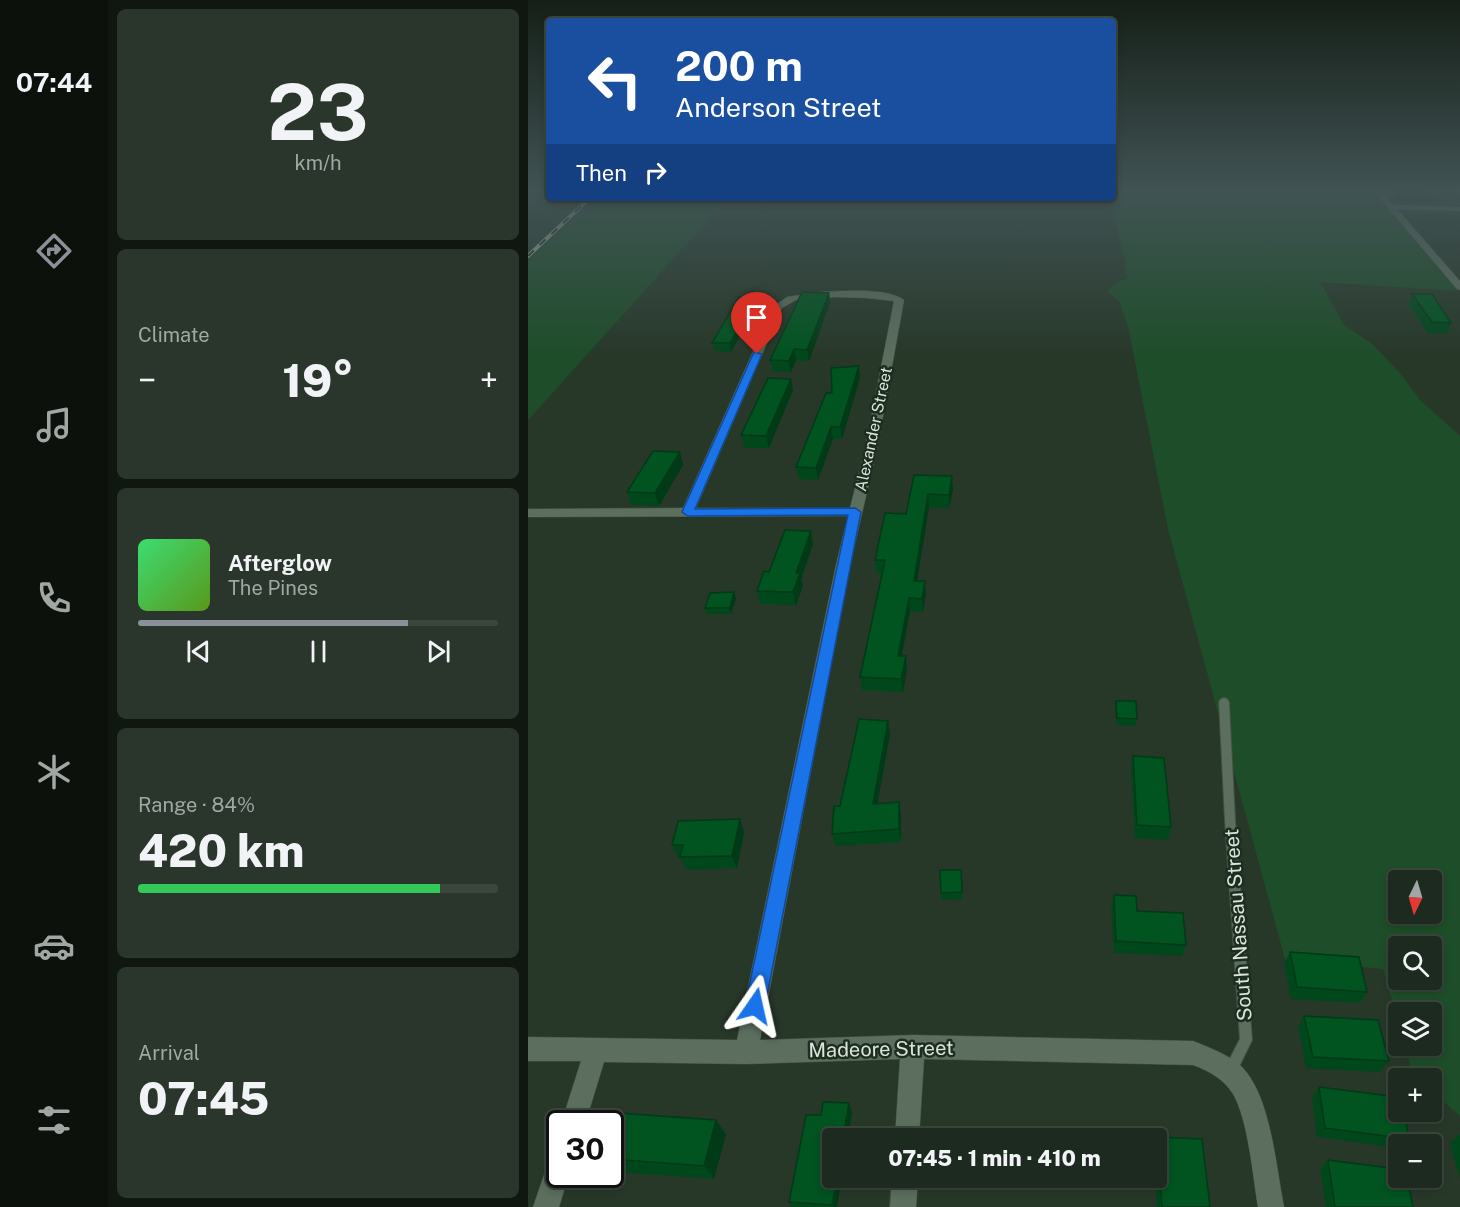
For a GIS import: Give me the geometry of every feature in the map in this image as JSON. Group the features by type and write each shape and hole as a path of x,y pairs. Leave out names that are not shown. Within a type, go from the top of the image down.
{"street":[{"path":"1425,245 1460,287"},
{"name":"Alexander Street","path":"688,512 778,307 792,298 810,296 884,295 899,300 871,449 855,512 746,1052"},
{"path":"528,513 855,512"},
{"path":"909,1128 913,1047"},
{"name":"Madeore Street","path":"528,1049 746,1052 913,1047 1193,1053 1212,1058 1230,1071"},
{"path":"577,1110 596,1050"},
{"path":"1230,1071 1243,1086 1252,1106 1271,1207"},
{"path":"546,1207 552,1188"},
{"path":"903,1207 904,1188"}],"lane":[{"name":"South Nassau Street","path":"1224,702 1246,1040 1230,1071"}],"green space":[{"path":"544,245 685,245 528,420 528,260"},
{"path":"1121,245 1419,245 1458,291 1320,282 1344,325 1371,343 1400,373 1420,400 1460,436 1460,1116 1442,1100 1442,1068 1411,1068 1408,1056 1442,1056 1442,1002 1393,1002 1389,990 1442,990 1442,936 1388,936 1388,986 1383,969 1285,959 1168,529 1128,326 1119,301 1107,291 1117,282 1130,278 1126,275"}],"building":[{"path":"802,292 829,293 807,350 794,349 789,361 770,360"},
{"path":"1412,294 1432,294 1451,323 1432,322"},
{"path":"739,297 756,297 730,343 712,343"},
{"path":"859,366 840,427 831,427 816,468 796,467 826,393 832,393 831,368"},
{"path":"768,378 791,379 766,436 741,435"},
{"path":"653,451 680,452 655,493 627,492"},
{"path":"914,475 952,476 949,495 928,494 914,581 925,581 922,599 909,598 898,656 906,656 901,679 860,677 885,560 875,560 885,513 906,514"},
{"path":"785,530 811,531 796,573 800,573 793,592 757,591 764,571 769,572"},
{"path":"734,592 730,608 705,608 710,593"},
{"path":"1116,701 1136,701 1137,719 1117,718"},
{"path":"859,719 888,721 873,804 899,802 899,829 832,834 834,806 840,806"},
{"path":"1133,756 1164,758 1171,827 1137,825"},
{"path":"740,819 732,856 680,857 683,845 672,845 678,821"},
{"path":"940,870 961,870 962,892 941,893"},
{"path":"1114,895 1136,896 1137,911 1183,913 1186,945 1116,941"},
{"path":"1290,952 1359,957 1367,992 1297,987"},
{"path":"1304,1016 1378,1020 1389,1061 1313,1057"},
{"path":"1319,1087 1388,1096 1388,1122 1406,1122 1408,1134 1388,1134 1388,1136 1325,1128"},
{"path":"823,1102 849,1103 845,1128 822,1128 822,1188 835,1188 832,1205 789,1202 806,1115 821,1115"},
{"path":"624,1113 716,1120 704,1166 624,1160"},
{"path":"1167,1137 1202,1139 1210,1207 1162,1207 1160,1188 1167,1188"},
{"path":"1328,1160 1388,1168 1388,1188 1409,1188 1413,1207 1335,1207"}],"railway":[{"path":"528,256 539,245"}],"route":[{"path":"755,1006 855,512 688,512 757,354"}]}
